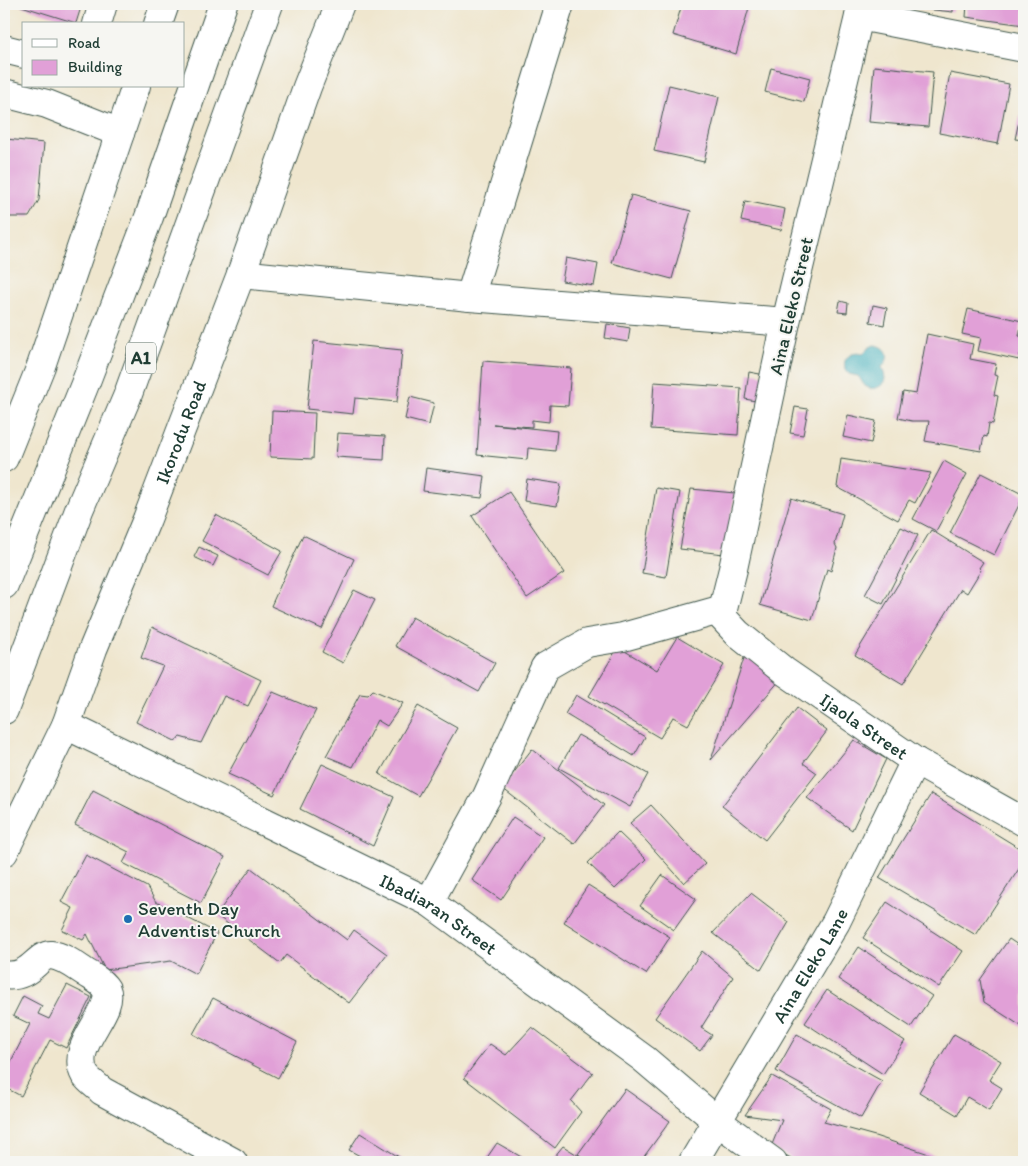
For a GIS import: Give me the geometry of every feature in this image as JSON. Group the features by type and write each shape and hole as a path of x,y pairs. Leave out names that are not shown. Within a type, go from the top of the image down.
{"main road":[{"path":"98,22 103,4"},
{"path":"159,22 165,4"},
{"name":"A1","path":"4,585 85,384 149,217 223,4"},
{"name":"A1","path":"4,710 79,510 127,397 269,4"},
{"name":"Ikorodu Road","path":"4,852 66,725 93,649 147,519 241,274 307,88 340,4"},
{"path":"470,297 560,4"},
{"path":"861,10 1024,48"},
{"name":"Aina Eleko Street","path":"723,609 740,540 786,322 861,10"},
{"path":"4,50 22,54"},
{"path":"4,458 41,366 135,88"},
{"path":"4,93 47,104 120,133"},
{"path":"241,274 470,297 786,322"},
{"path":"429,902 487,796 545,667 587,643 623,637 723,609"},
{"name":"Ijaola Street","path":"723,609 723,618 738,634 784,670 915,761 1024,822"},
{"name":"Ibadiaran Street","path":"66,725 429,902 644,1059 717,1121 773,1162"},
{"name":"Aina Eleko Lane","path":"693,1162 836,922 915,761"},
{"path":"4,975 12,976 27,972 44,957 51,955 62,959 99,981 106,989 107,998 81,1059 86,1075 102,1091 233,1162"}],"water":[{"path":"874,345 883,347 888,356 882,367 885,379 882,385 877,388 868,388 858,376 849,374 846,370 845,361 850,355 863,354"}],"building":[{"path":"15,4 82,4 76,22"},
{"path":"682,4 750,4 736,54 673,35"},
{"path":"895,4 953,4 953,12 895,6"},
{"path":"967,4 1024,4 1024,25 966,17"},
{"path":"874,66 933,72 928,127 869,122"},
{"path":"771,68 810,78 804,102 765,92"},
{"path":"950,73 1009,84 998,144 939,133"},
{"path":"669,85 719,97 704,162 654,151"},
{"path":"1024,104 1024,140 1015,139"},
{"path":"6,139 44,143 39,200 29,217 10,217 4,204"},
{"path":"631,195 691,211 672,279 612,263"},
{"path":"745,201 785,209 781,230 741,221"},
{"path":"566,258 598,264 594,286 562,281"},
{"path":"840,301 848,303 847,313 838,312"},
{"path":"873,305 887,308 884,325 870,322"},
{"path":"968,309 1022,321 1019,336 1024,337 1024,355 1020,354 1019,360 978,351 981,338 962,334"},
{"path":"607,324 630,328 628,342 605,338"},
{"path":"927,334 973,344 970,359 996,364 994,375 998,376 994,395 998,396 993,424 989,423 987,437 984,436 981,451 925,441 929,421 912,421 898,418 903,392 916,394"},
{"path":"314,341 402,350 397,402 355,398 353,414 307,409"},
{"path":"483,361 571,368 568,406 550,405 549,422 532,420 532,427 493,424 557,431 555,451 528,448 527,460 477,455"},
{"path":"749,372 765,375 761,402 745,399"},
{"path":"654,382 741,388 738,435 651,429"},
{"path":"410,397 434,403 429,425 405,419"},
{"path":"795,407 808,409 803,435 790,433"},
{"path":"272,411 315,413 313,459 270,457"},
{"path":"848,415 876,421 871,443 843,437"},
{"path":"338,433 385,436 384,460 336,457"},
{"path":"841,459 931,473 915,503 909,500 898,520 837,487"},
{"path":"944,461 967,474 936,531 913,519"},
{"path":"426,468 485,476 482,498 423,491"},
{"path":"981,473 1024,495 994,555 950,533"},
{"path":"527,479 561,484 557,506 524,501"},
{"path":"656,488 680,492 666,577 642,573"},
{"path":"691,489 735,493 724,554 680,549"},
{"path":"509,492 564,573 527,598 472,516"},
{"path":"791,498 843,514 835,544 837,548 831,571 827,569 812,620 760,605"},
{"path":"216,515 282,551 268,575 202,541"},
{"path":"901,527 918,535 883,604 865,595"},
{"path":"931,530 983,562 979,568 981,570 967,593 961,589 903,684 855,655"},
{"path":"303,535 354,559 322,629 271,606"},
{"path":"199,547 218,556 213,566 194,557"},
{"path":"354,590 375,600 343,663 322,652"},
{"path":"412,617 495,663 479,692 395,646"},
{"path":"152,627 261,680 248,706 224,696 201,743 180,737 175,741 136,722 163,666 141,658"},
{"path":"677,637 724,665 688,725 673,717 660,738 589,696 618,647 657,670"},
{"path":"745,655 781,679 711,760"},
{"path":"373,690 403,703 387,726 377,720 353,767 326,756 360,694 368,695"},
{"path":"273,692 316,710 274,795 228,774"},
{"path":"576,695 645,737 634,756 565,714"},
{"path":"418,706 457,728 418,796 379,774"},
{"path":"797,708 827,731 803,763 817,773 765,840 722,806"},
{"path":"578,735 648,774 630,807 559,768"},
{"path":"854,740 886,759 852,830 807,798"},
{"path":"532,749 604,805 574,844 502,788"},
{"path":"322,764 394,797 373,846 300,809"},
{"path":"93,790 225,857 201,903 123,863 129,852 75,825"},
{"path":"931,794 1024,851 1024,861 976,935 879,878"},
{"path":"651,805 705,864 684,883 630,823"},
{"path":"513,817 543,837 501,900 472,880"},
{"path":"618,832 646,859 615,889 588,863"},
{"name":"Seventh Day Adventist Church","path":"86,855 147,887 156,902 217,933 196,974 171,961 105,970 87,934 83,940 62,930 73,908 61,902"},
{"path":"251,868 347,940 354,930 387,954 349,1003 286,955 280,963 216,915"},
{"path":"662,875 696,899 674,930 640,906"},
{"path":"588,885 670,937 646,974 564,922"},
{"path":"751,893 789,922 761,970 713,933"},
{"path":"887,902 963,951 939,987 863,938"},
{"path":"1009,939 1024,949 1024,1028 984,1002 980,980"},
{"path":"859,947 932,996 911,1027 838,979"},
{"path":"702,951 733,977 701,1028 712,1035 700,1051 655,1018"},
{"path":"67,985 91,997 66,1048 50,1040 21,1096 4,1087 4,1075 30,1024 13,1016 23,996 42,1006 38,1014 49,1019"},
{"path":"827,990 905,1041 883,1074 805,1023"},
{"path":"213,998 297,1042 278,1078 193,1034"},
{"path":"532,1027 593,1073 571,1101 581,1112 555,1148 464,1078 490,1044 506,1055"},
{"path":"797,1034 882,1081 861,1118 776,1071"},
{"path":"954,1034 1001,1061 989,1080 1002,1088 989,1110 967,1097 957,1115 919,1092"},
{"path":"772,1076 831,1109 824,1122 875,1136 935,1156 933,1162 798,1162 771,1147 782,1120 745,1115"},
{"path":"625,1089 670,1121 640,1162 590,1162 578,1154"},
{"path":"360,1133 407,1162 356,1162 360,1156 349,1150"},
{"path":"497,1143 530,1162 484,1162"},
{"path":"563,1146 589,1162 550,1162"}],"place":[{"name":"Seventh Day Adventist Church","path":"128,919"}]}
